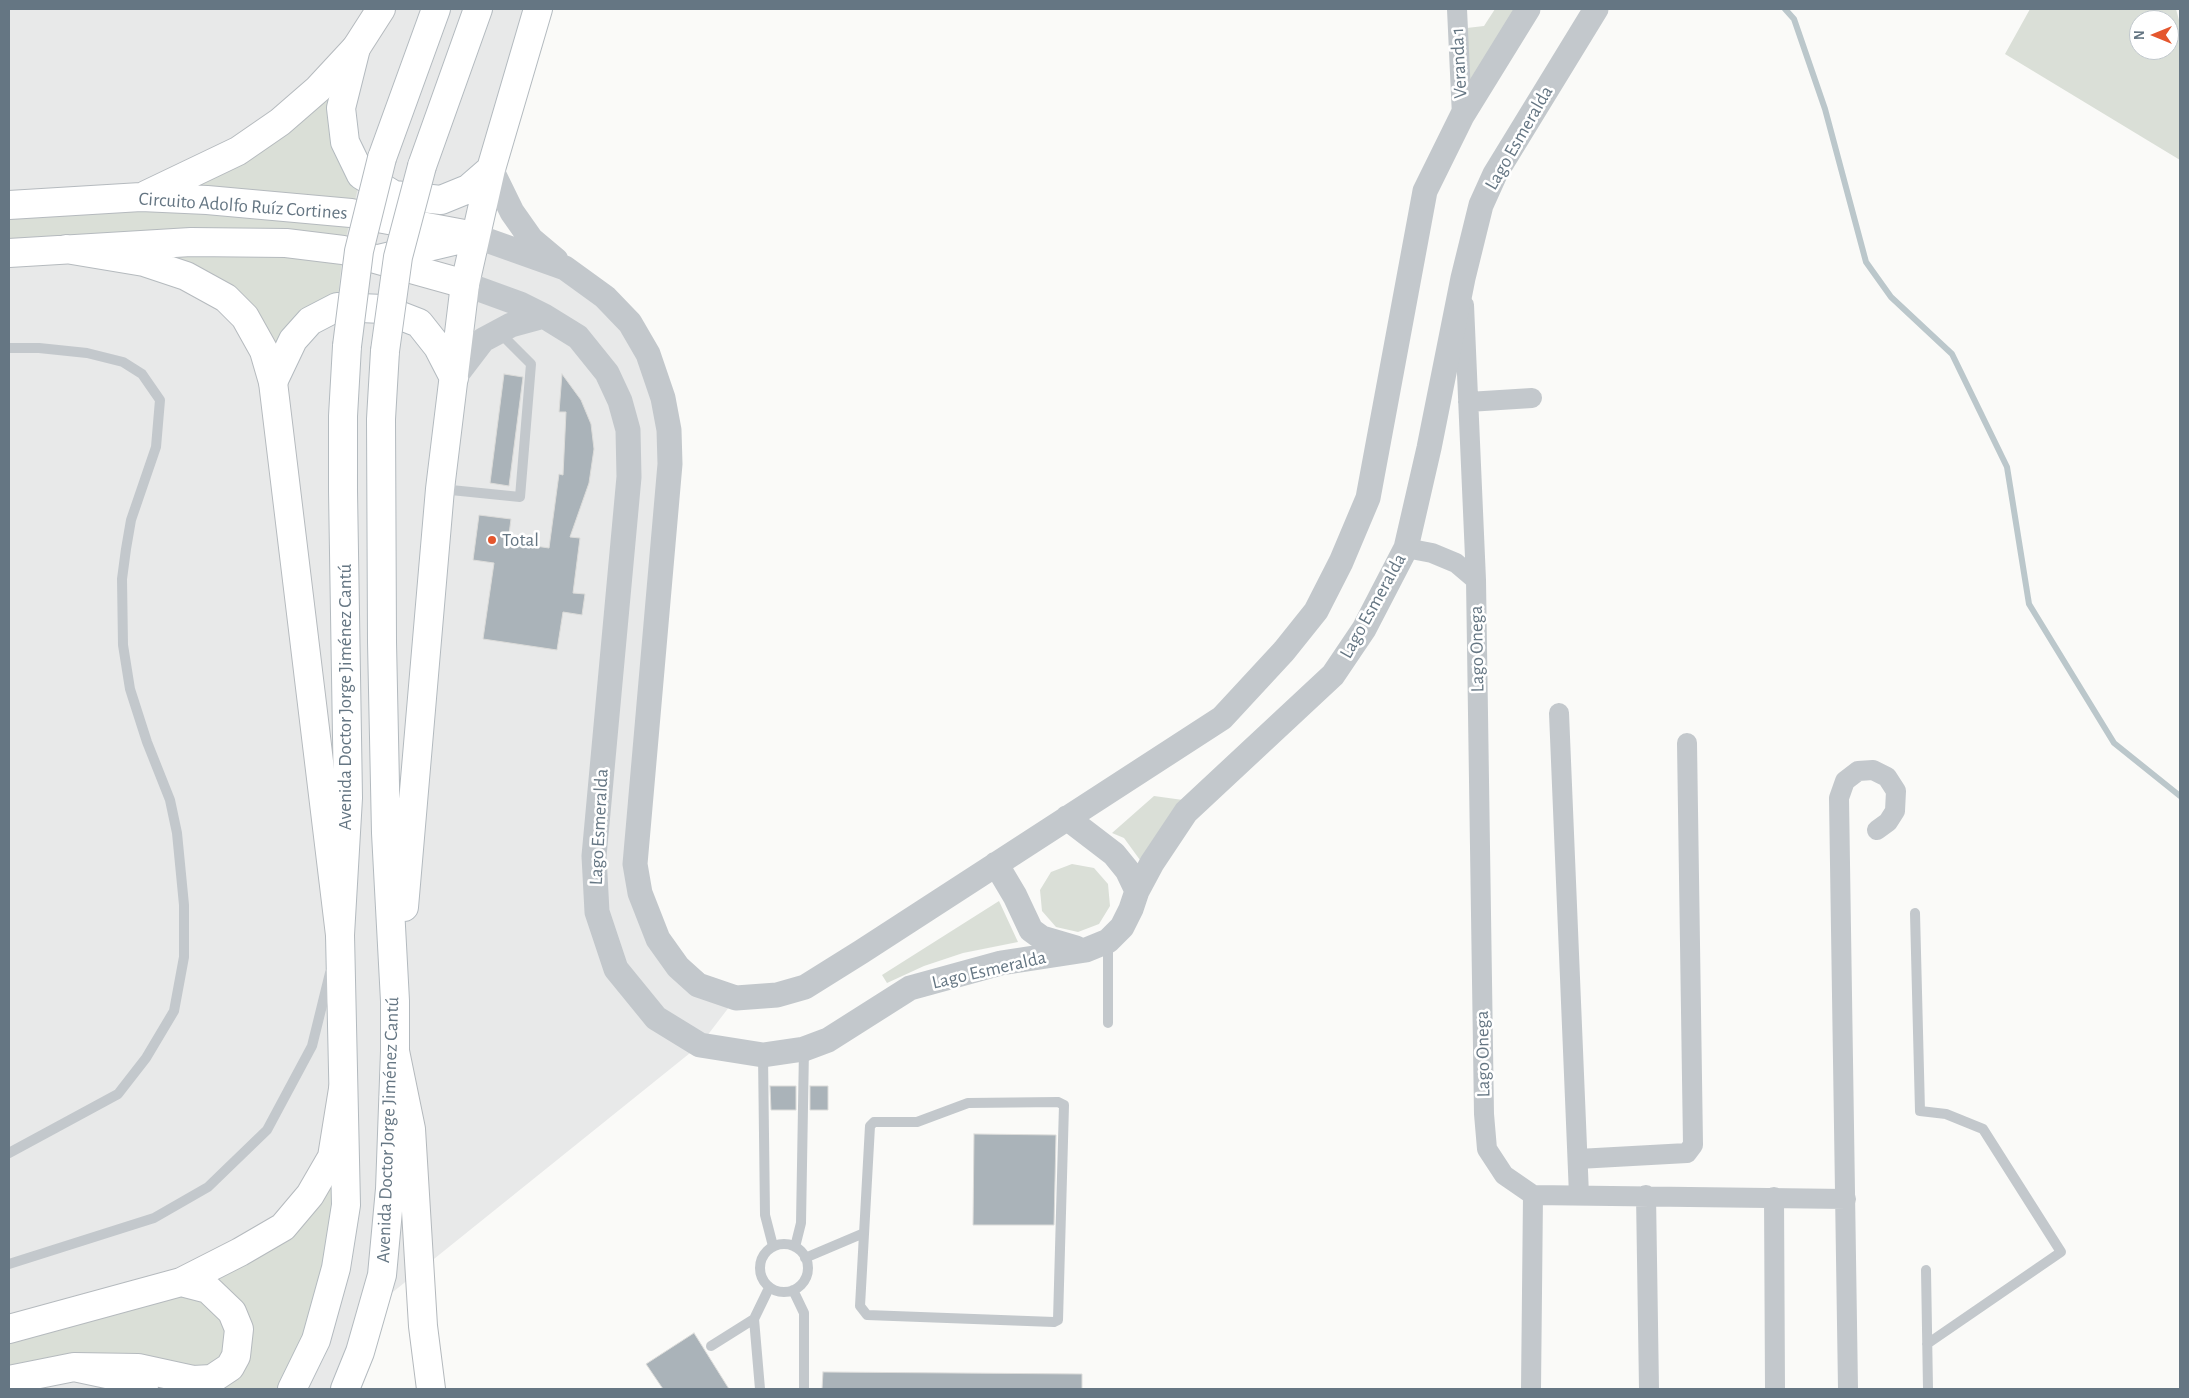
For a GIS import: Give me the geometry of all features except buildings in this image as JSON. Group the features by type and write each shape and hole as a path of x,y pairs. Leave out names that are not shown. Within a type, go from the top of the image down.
{"main road":[{"path":"141,197 238,152 280,122 318,89 356,48 381,9"},
{"name":"Avenida Doctor Jorge Jiménez Cantú","path":"292,1389 316,1340 336,1268 346,1205 340,935 348,798 343,490 343,416 347,346 359,251 382,158 436,9"},
{"name":"Avenida Doctor Jorge Jiménez Cantú","path":"345,1389 360,1352 382,1275 390,1189 395,1001 386,833 382,642 381,419 385,351 398,257 422,166 478,9"},
{"path":"395,1001 440,489 465,284 491,169 538,9"},
{"path":"356,48 341,108 345,142 361,176 394,195 441,200 468,189 491,169"},
{"name":"Circuito Adolfo Ruíz Cortines","path":"9,205 141,197 351,213 475,236"},
{"path":"376,259 475,236"},
{"name":"Circuito Adolfo Ruíz Cortines","path":"9,253 191,242 286,243 343,250 465,284"},
{"path":"66,249 144,262 186,276 226,298 245,317 264,351 273,382 340,935"},
{"path":"273,382 293,340 310,321 337,307 383,308 419,323 438,347 454,378"},
{"path":"395,1052 411,1129 423,1326 431,1389"},
{"path":"9,1329 181,1282 240,1252 283,1227 310,1195 332,1157 343,1089"},
{"path":"9,1380 74,1367 138,1368 194,1380 212,1379 230,1367 236,1356 239,1329 232,1312 208,1288 181,1282"},
{"path":"74,1367 135,1380 144,1389"}],"street":[{"name":"Veranda 1","path":"1457,9 1462,116"},
{"name":"Lago Esmeralda","path":"475,236 566,268 605,297 630,324 648,354 658,380 669,430 669,490 636,864 645,911 658,939 678,967 698,985 736,998 777,995 805,987 1222,718 1284,651 1316,611 1341,562 1368,498 1425,191 1462,116 1528,9"},
{"name":"Lago Esmeralda","path":"465,284 503,296 544,316 578,337 599,361 620,400 628,430 629,477 594,856 596,912 616,969 656,1018 700,1045 763,1055 804,1049 828,1040 910,988 1001,963 1097,945 1122,927 1152,863 1186,812 1333,676 1364,630 1406,548 1429,448 1462,278 1481,205 1495,174 1596,9"},
{"path":"491,169 512,212 531,239 566,268"},
{"name":"Lago Onega","path":"1462,278 1476,580 1484,1094 1487,1140 1488,1149 1504,1174 1533,1195"},
{"path":"454,378 483,340 498,331 544,316"},
{"path":"1468,402 1532,398"},
{"name":"Lago Onega","path":"1406,548 1432,553 1456,563 1476,580"},
{"path":"1559,713 1579,1195"},
{"path":"1578,1159 1687,1153 1693,1145 1687,743"},
{"path":"1848,1389 1839,798 1845,781 1858,771 1874,770 1887,778 1896,791 1895,810 1888,822 1877,830"},
{"path":"1067,818 1114,854 1127,870 1137,892"},
{"path":"996,864 1015,896 1031,930 1042,938 1097,945"},
{"path":"1025,959 1031,930"},
{"path":"1531,1389 1533,1195 1846,1199"},
{"path":"1646,1195 1649,1389"},
{"path":"1774,1197 1775,1389"}],"lane":[{"path":"440,489 520,497 531,364 498,331"},
{"path":"9,348 39,348 87,353 123,362 142,374 160,400 156,448 131,520 126,549 122,579 123,645 130,689 170,800 177,833 184,905 184,957 174,1011 146,1058 118,1094 9,1152"},
{"path":"1916,913 1920,1111 1946,1114 1983,1129 2061,1252 1927,1344"},
{"path":"9,1264 154,1218 208,1187 260,1136 266,1130 312,1046 340,935"},
{"path":"1097,945 1108,1023"},
{"path":"795,1247 801,1223 804,1049"},
{"path":"763,1055 765,1215 774,1246"},
{"path":"1058,1102 1064,1105 1058,1320 1054,1322 867,1315 860,1306 864,1233 870,1126 874,1122 917,1122 968,1103 1058,1102"},
{"path":"805,1258 864,1233"},
{"path":"781,1244 795,1247 805,1258 807,1273 804,1280 793,1290 785,1292 769,1288 760,1274 762,1258 774,1246 781,1244"},
{"path":"1926,1270 1928,1389"},
{"path":"760,1389 754,1319 769,1288"},
{"path":"793,1290 804,1313 804,1389"},
{"path":"711,1346 754,1319"}],"shaded area":[{"path":"9,9 538,9 475,236 605,297 663,398 638,830 658,939 736,998 700,1045 373,1308 345,1389 9,1389"},
{"path":"1495,9 1528,9 1462,116 1458,29 1484,26"},
{"path":"2030,9 2176,9 2129,10 2129,60 2179,60 2179,20 2180,160 2005,54"},
{"path":"356,48 341,108 361,175 343,250 337,307 293,340 264,351 186,276 9,253 9,206 189,175"},
{"path":"1154,796 1183,800 1140,860 1124,838 1112,833"},
{"path":"1072,864 1094,868 1108,884 1110,906 1099,924 1078,932 1056,927 1042,911 1040,890 1051,872"},
{"path":"999,901 1018,942 963,953 924,966 887,983 882,975"},
{"path":"332,1157 346,1205 292,1389 144,1389 135,1379 9,1380 9,1329 240,1252"}],"waterway":[{"path":"1785,9 1794,19 1825,109 1866,262 1891,297 1952,354 2007,467 2029,604 2114,743 2180,796"}],"place":[{"name":"Total","path":"492,540"}]}
